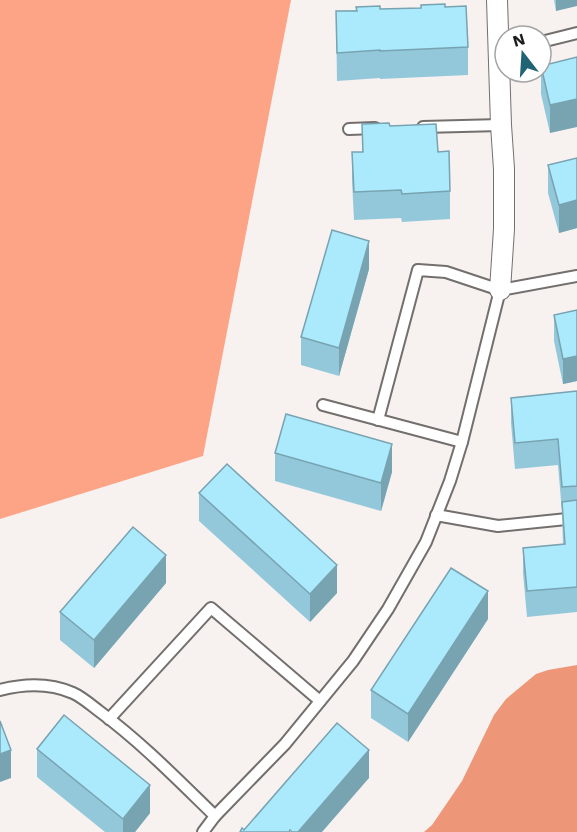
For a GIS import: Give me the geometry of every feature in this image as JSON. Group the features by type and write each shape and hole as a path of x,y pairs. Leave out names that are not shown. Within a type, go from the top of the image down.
{"street":[{"path":"497,0 499,24"},
{"path":"500,290 504,229 502,84"}],"lane":[{"path":"553,39 577,33"},
{"path":"407,127 501,125"},
{"path":"349,129 384,128"},
{"path":"378,420 418,270 446,272 500,290 577,276"},
{"path":"203,832 215,816 285,744 353,661 388,609 426,542 450,481 462,442 500,290"},
{"path":"323,405 462,442"},
{"path":"436,516 498,526 577,518"},
{"path":"109,719 211,608 320,701"},
{"path":"0,690 31,685 73,693 125,730 215,816"}],"shaded area":[{"path":"0,0 291,0 203,456 0,519"},
{"path":"577,665 577,832 424,832 432,825 462,781 494,715 506,699 536,674"}],"building":[{"path":"445,4 445,7 466,6 468,47 337,53 336,11 357,11 356,7 421,8 421,5"},
{"path":"577,57 577,99 550,105 545,84 553,84 553,63"},
{"path":"389,123 390,126 436,124 438,152 449,151 450,191 402,194 401,190 354,192 352,152 363,152 362,124"},
{"path":"577,158 577,200 559,205 548,165"},
{"path":"332,230 369,241 339,348 301,337"},
{"path":"577,310 577,356 563,359 554,315"},
{"path":"577,391 577,486 562,487 558,439 515,443 511,398"},
{"path":"286,414 392,444 381,483 275,453"},
{"path":"227,464 337,565 310,594 199,493"},
{"path":"577,500 577,587 527,591 523,548 565,544 562,502"},
{"path":"133,527 166,555 94,640 60,612"},
{"path":"451,568 488,591 408,714 371,690"},
{"path":"64,715 150,785 123,819 37,749"},
{"path":"0,721 11,750 0,754"},
{"path":"337,723 369,750 298,832 290,830 289,832 240,832 242,828 244,830"}]}
